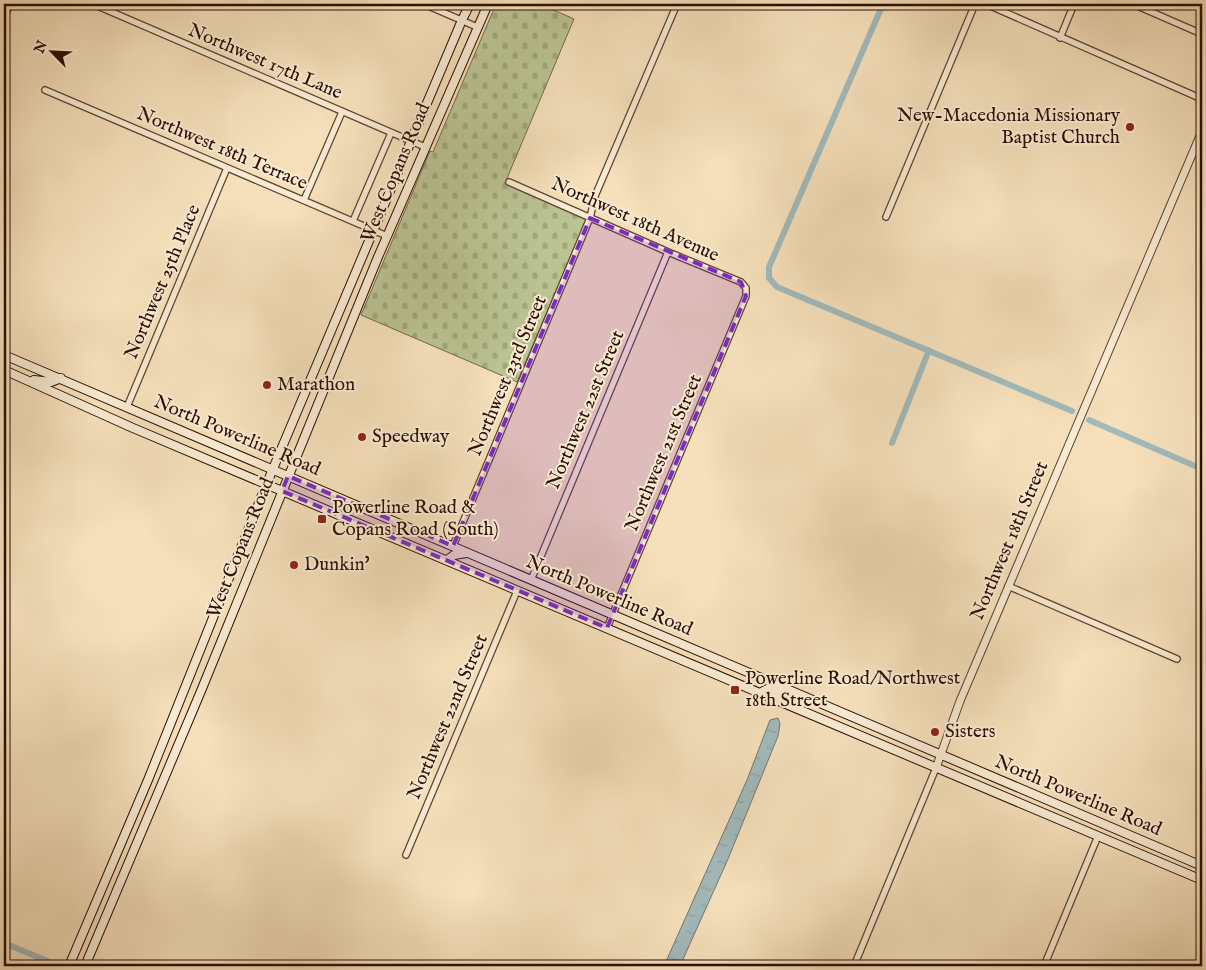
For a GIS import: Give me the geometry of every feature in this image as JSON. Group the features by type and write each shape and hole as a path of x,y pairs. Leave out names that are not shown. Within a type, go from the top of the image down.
{"main road":[{"name":"West Copans Road","path":"69,966 148,780 273,468 470,4"},
{"name":"West Copans Road","path":"85,966 201,691 387,236 488,4"},
{"name":"North Powerline Road","path":"4,354 1202,866"},
{"name":"North Powerline Road","path":"4,370 133,428 267,483 517,591 1202,880"},
{"path":"24,379 51,382 60,378"},
{"path":"446,560 454,555 468,553"},
{"path":"760,693 768,689 802,703 812,700"},
{"path":"1083,829 1099,827 1104,824"},
{"path":"1098,836 1106,832 1121,832"}],"street":[{"name":"Northwest 17th Lane","path":"93,4 425,147"},
{"path":"424,4 478,27"},
{"name":"Northwest 23rd Street","path":"453,546 590,218 595,196 677,4"},
{"path":"886,217 975,4"},
{"path":"986,4 1202,99"},
{"path":"1060,38 1074,4"},
{"path":"1133,4 1202,34"},
{"name":"Northwest 18th Terrace","path":"45,90 387,236"},
{"path":"304,200 342,112"},
{"name":"Northwest 18th Street","path":"854,966 941,756 960,701 1202,131"},
{"path":"353,221 391,133"},
{"name":"Northwest 25th Place","path":"127,407 227,168"},
{"name":"Northwest 18th Avenue","path":"509,182 741,282 746,288"},
{"name":"Northwest 22st Street","path":"531,580 668,252"},
{"name":"Northwest 21st Street","path":"607,628 746,296 746,288"},
{"path":"1008,586 1177,659"},
{"name":"Northwest 22nd Street","path":"406,855 517,591"},
{"path":"1044,966 1098,836"}],"highlighted area":[{"path":"590,218 741,282 746,296 607,628 282,491 288,476 453,546"}],"green space":[{"path":"4,4 14,4 4,28"},
{"path":"496,4 540,4 574,19 505,183 587,218 517,382 361,315 430,151 433,152"}],"water":[{"path":"778,718 780,724 778,736 728,859 680,966 664,966 747,780 770,720"}],"waterway":[{"path":"883,4 769,267 769,278 777,287 1072,411"},
{"path":"892,443 929,350"},
{"path":"1089,420 1202,469"},
{"path":"4,943 52,963"}],"place":[{"name":"New-Macedonia Missionary Baptist Church","path":"1130,127"},
{"name":"Marathon","path":"267,385"},
{"name":"Speedway","path":"362,437"},
{"name":"Powerline Road & Copans Road (South)","path":"322,519"},
{"name":"Dunkin'","path":"294,565"},
{"name":"Powerline Road/Northwest 18th Street","path":"735,690"},
{"name":"Sisters","path":"935,732"}]}
